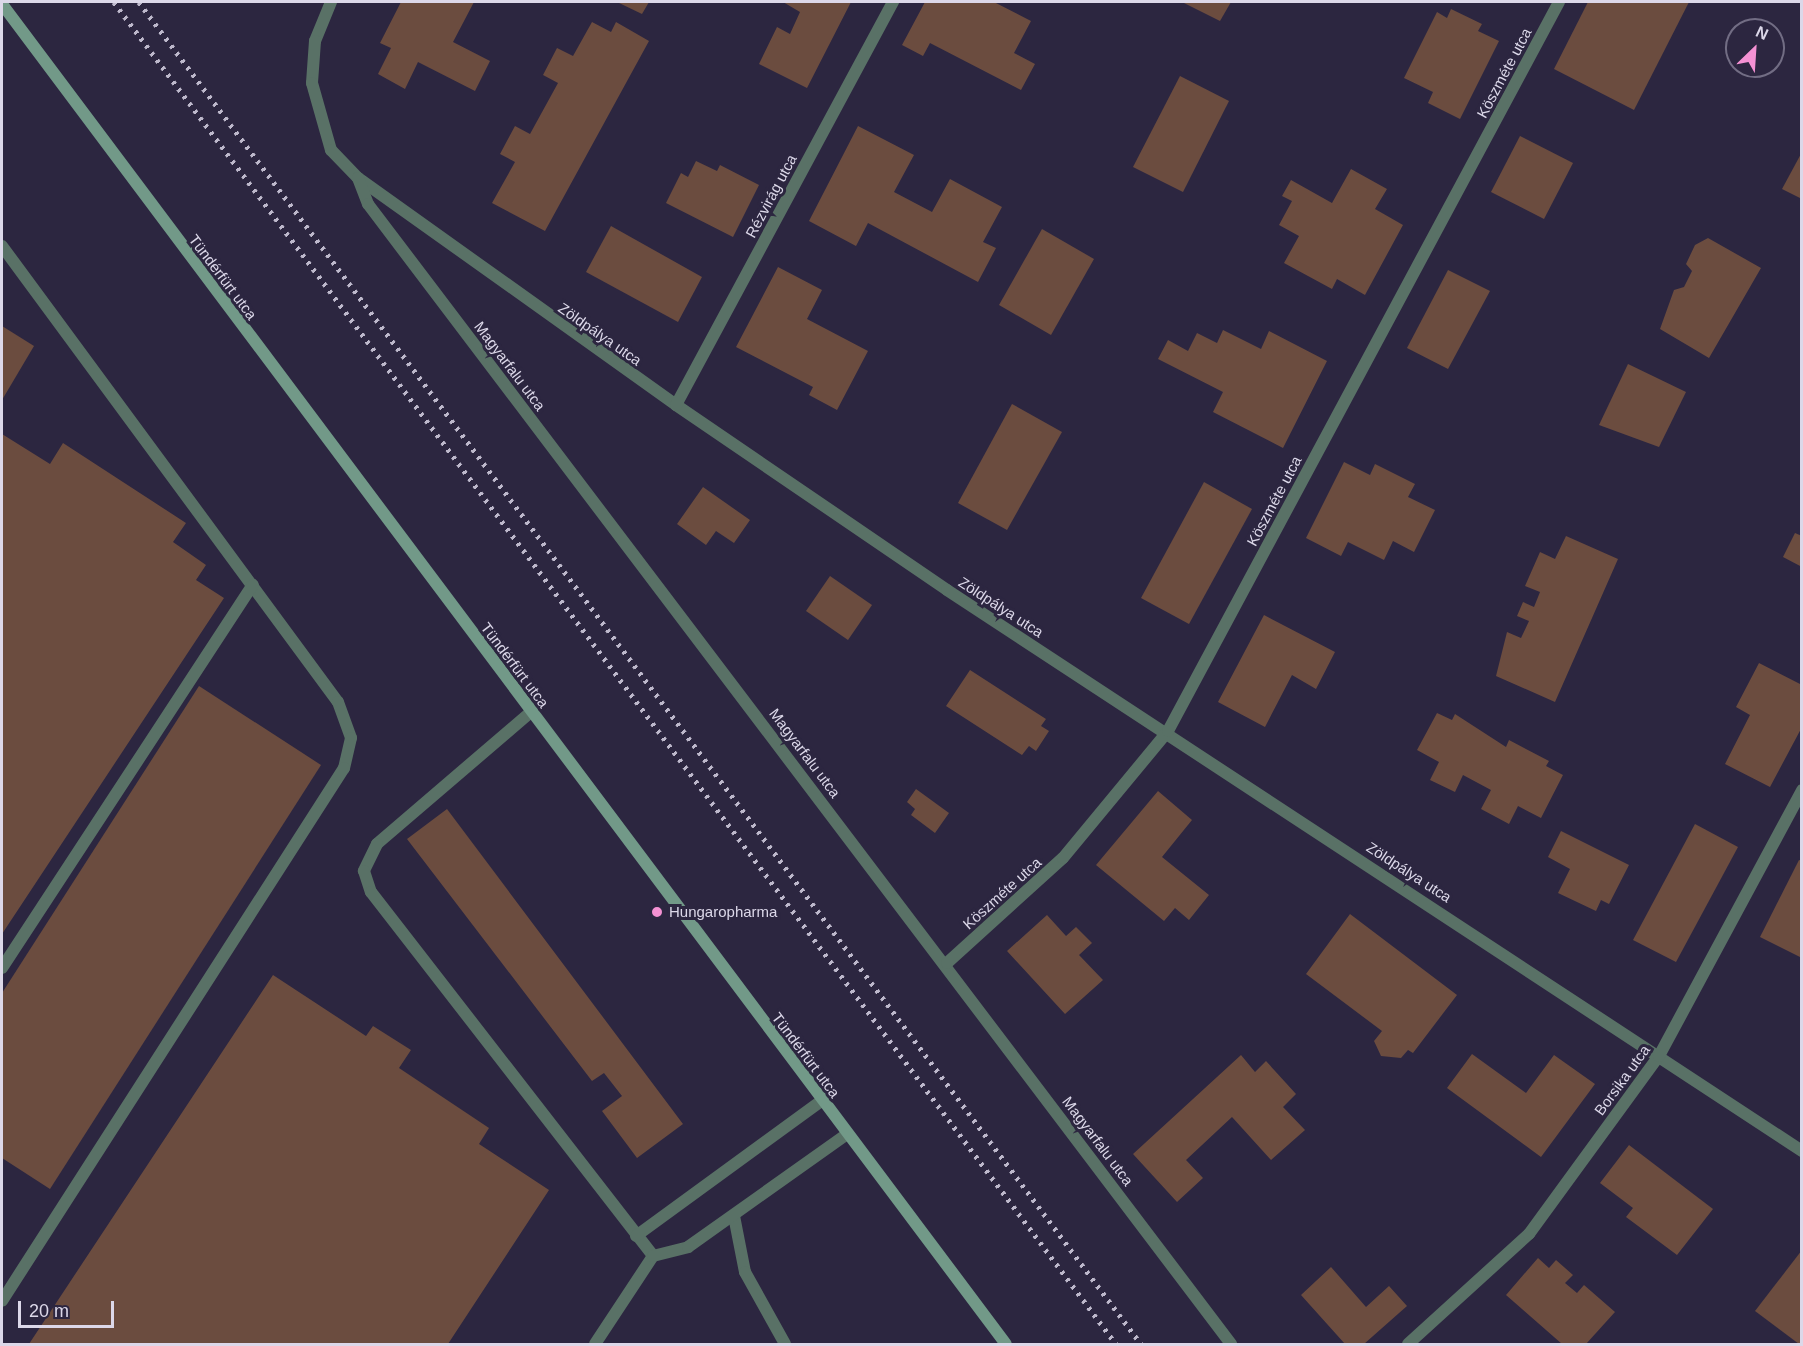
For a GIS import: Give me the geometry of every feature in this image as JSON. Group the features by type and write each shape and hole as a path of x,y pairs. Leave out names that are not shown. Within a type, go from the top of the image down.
{"street":[{"name":"Zöldpálya utca","path":"331,2 315,41 312,83 331,150 358,178 676,405 1802,1151"},
{"name":"Rézvirág utca","path":"676,405 893,2"},
{"name":"Köszméte utca","path":"947,963 1063,858 1168,731 1559,2"},
{"name":"Tündérfürt utca","path":"2,4 821,1101 1006,1344"},
{"name":"Magyarfalu utca","path":"358,178 368,204 947,963 1231,1344"},
{"path":"2,246 338,702 350,727 350,751 185,1020 2,1301"},
{"path":"2,968 253,585"},
{"path":"532,711 377,844 366,863 366,882 653,1257"},
{"name":"Borsika utca","path":"1408,1344 1529,1234 1659,1056 1802,790"},
{"path":"636,1236 821,1101"},
{"path":"595,1344 653,1257 688,1247 847,1134"},
{"path":"734,1216 745,1272 785,1344"}],"building":[{"path":"401,2 474,2 453,42 490,61 475,91 418,62 405,89 378,74 391,48 380,43"},
{"path":"617,2 649,2 642,14"},
{"path":"783,2 851,2 807,88 759,64 777,27 790,34 800,12"},
{"path":"925,2 994,2 1031,21 1014,53 1035,64 1021,90 930,43 923,56 902,45"},
{"path":"1182,2 1231,2 1220,21"},
{"path":"1588,2 1689,2 1634,110 1554,69"},
{"path":"1451,9 1482,24 1478,31 1499,41 1460,119 1428,103 1433,92 1404,78 1437,12 1447,18"},
{"path":"592,22 611,32 616,22 649,41 545,231 492,203 515,162 500,154 515,126 530,134 558,83 543,75 557,48 573,56"},
{"path":"1180,76 1229,101 1183,192 1133,167"},
{"path":"858,126 914,155 894,192 932,212 950,179 1002,207 983,242 996,248 978,282 868,223 856,246 809,221"},
{"path":"1520,136 1573,163 1544,219 1491,192"},
{"path":"1802,152 1802,199 1782,189"},
{"path":"696,161 717,171 720,165 759,185 733,237 666,203 681,173 688,177"},
{"path":"1351,169 1387,189 1375,209 1403,225 1365,295 1337,279 1332,289 1284,263 1299,236 1279,225 1292,201 1282,196 1291,180 1332,203"},
{"path":"611,226 702,277 678,322 586,272"},
{"path":"1042,229 1094,259 1051,335 999,305"},
{"path":"1708,238 1761,268 1709,358 1660,329 1674,290 1684,287 1692,271 1686,264 1695,245"},
{"path":"778,267 822,290 807,319 868,351 837,410 809,395 813,387 736,347"},
{"path":"1448,270 1490,291 1448,369 1407,348"},
{"path":"2,326 34,346 2,400"},
{"path":"1223,330 1261,349 1269,331 1327,361 1283,448 1213,412 1223,392 1158,359 1168,340 1188,351 1197,333 1217,343"},
{"path":"1628,364 1686,392 1659,447 1599,425"},
{"path":"1012,404 1062,432 1007,530 958,503"},
{"path":"2,434 50,464 63,443 186,523 173,542 206,565 196,580 224,598 2,934"},
{"path":"1344,462 1370,475 1375,464 1415,484 1408,497 1435,510 1414,552 1393,541 1384,560 1348,542 1341,556 1306,538"},
{"path":"1204,482 1252,509 1189,624 1141,598"},
{"path":"703,487 750,520 734,543 716,531 706,545 677,524"},
{"path":"1795,533 1802,536 1802,567 1783,557"},
{"path":"1566,536 1618,559 1555,702 1496,676 1507,632 1521,638 1529,621 1517,616 1523,602 1534,607 1540,592 1525,586 1540,552 1555,559"},
{"path":"830,576 872,605 848,640 806,611"},
{"path":"1264,615 1335,652 1316,689 1292,675 1265,727 1218,702"},
{"path":"1759,663 1802,685 1802,727 1770,787 1725,764 1750,715 1736,707"},
{"path":"970,670 1046,719 1041,726 1049,731 1036,751 1029,746 1022,755 946,706"},
{"path":"199,686 321,765 50,1189 2,1158 2,993"},
{"path":"1437,713 1452,720 1455,714 1506,747 1509,740 1549,761 1546,766 1563,775 1541,818 1518,806 1509,824 1481,809 1491,790 1463,775 1455,792 1430,780 1439,762 1417,750"},
{"path":"916,789 949,813 935,833 911,815 915,809 907,802"},
{"path":"1158,791 1192,820 1162,857 1209,895 1189,920 1175,908 1164,921 1096,865"},
{"path":"447,809 683,1124 637,1158 602,1111 622,1096 604,1073 592,1081 407,839"},
{"path":"1695,824 1738,847 1676,962 1633,940"},
{"path":"1561,831 1629,865 1609,904 1601,900 1596,911 1558,893 1570,869 1548,857"},
{"path":"1799,860 1802,861 1802,958 1760,937"},
{"path":"1350,914 1457,995 1413,1053 1408,1050 1401,1058 1381,1056 1374,1041 1382,1031 1306,974"},
{"path":"1047,915 1066,936 1076,927 1092,943 1079,955 1103,980 1065,1014 1007,951"},
{"path":"273,975 366,1036 373,1026 411,1050 399,1068 489,1128 479,1144 549,1190 448,1344 29,1344"},
{"path":"1472,1054 1526,1093 1554,1055 1595,1084 1541,1157 1447,1088"},
{"path":"1241,1055 1255,1072 1266,1061 1296,1094 1283,1107 1305,1130 1271,1160 1232,1117 1186,1160 1203,1178 1177,1202 1133,1154"},
{"path":"1629,1145 1713,1209 1677,1255 1626,1217 1633,1208 1600,1183"},
{"path":"1802,1250 1802,1343 1799,1344 1755,1311"},
{"path":"1538,1258 1549,1268 1556,1260 1573,1275 1565,1283 1577,1293 1584,1285 1615,1312 1586,1344 1562,1344 1506,1295"},
{"path":"1331,1267 1366,1307 1389,1286 1407,1306 1364,1344 1345,1344 1301,1295"}],"railway":[{"path":"114,2 1116,1344"},
{"path":"139,2 1141,1344"}],"place":[{"name":"Hungaropharma","path":"657,912"}]}
